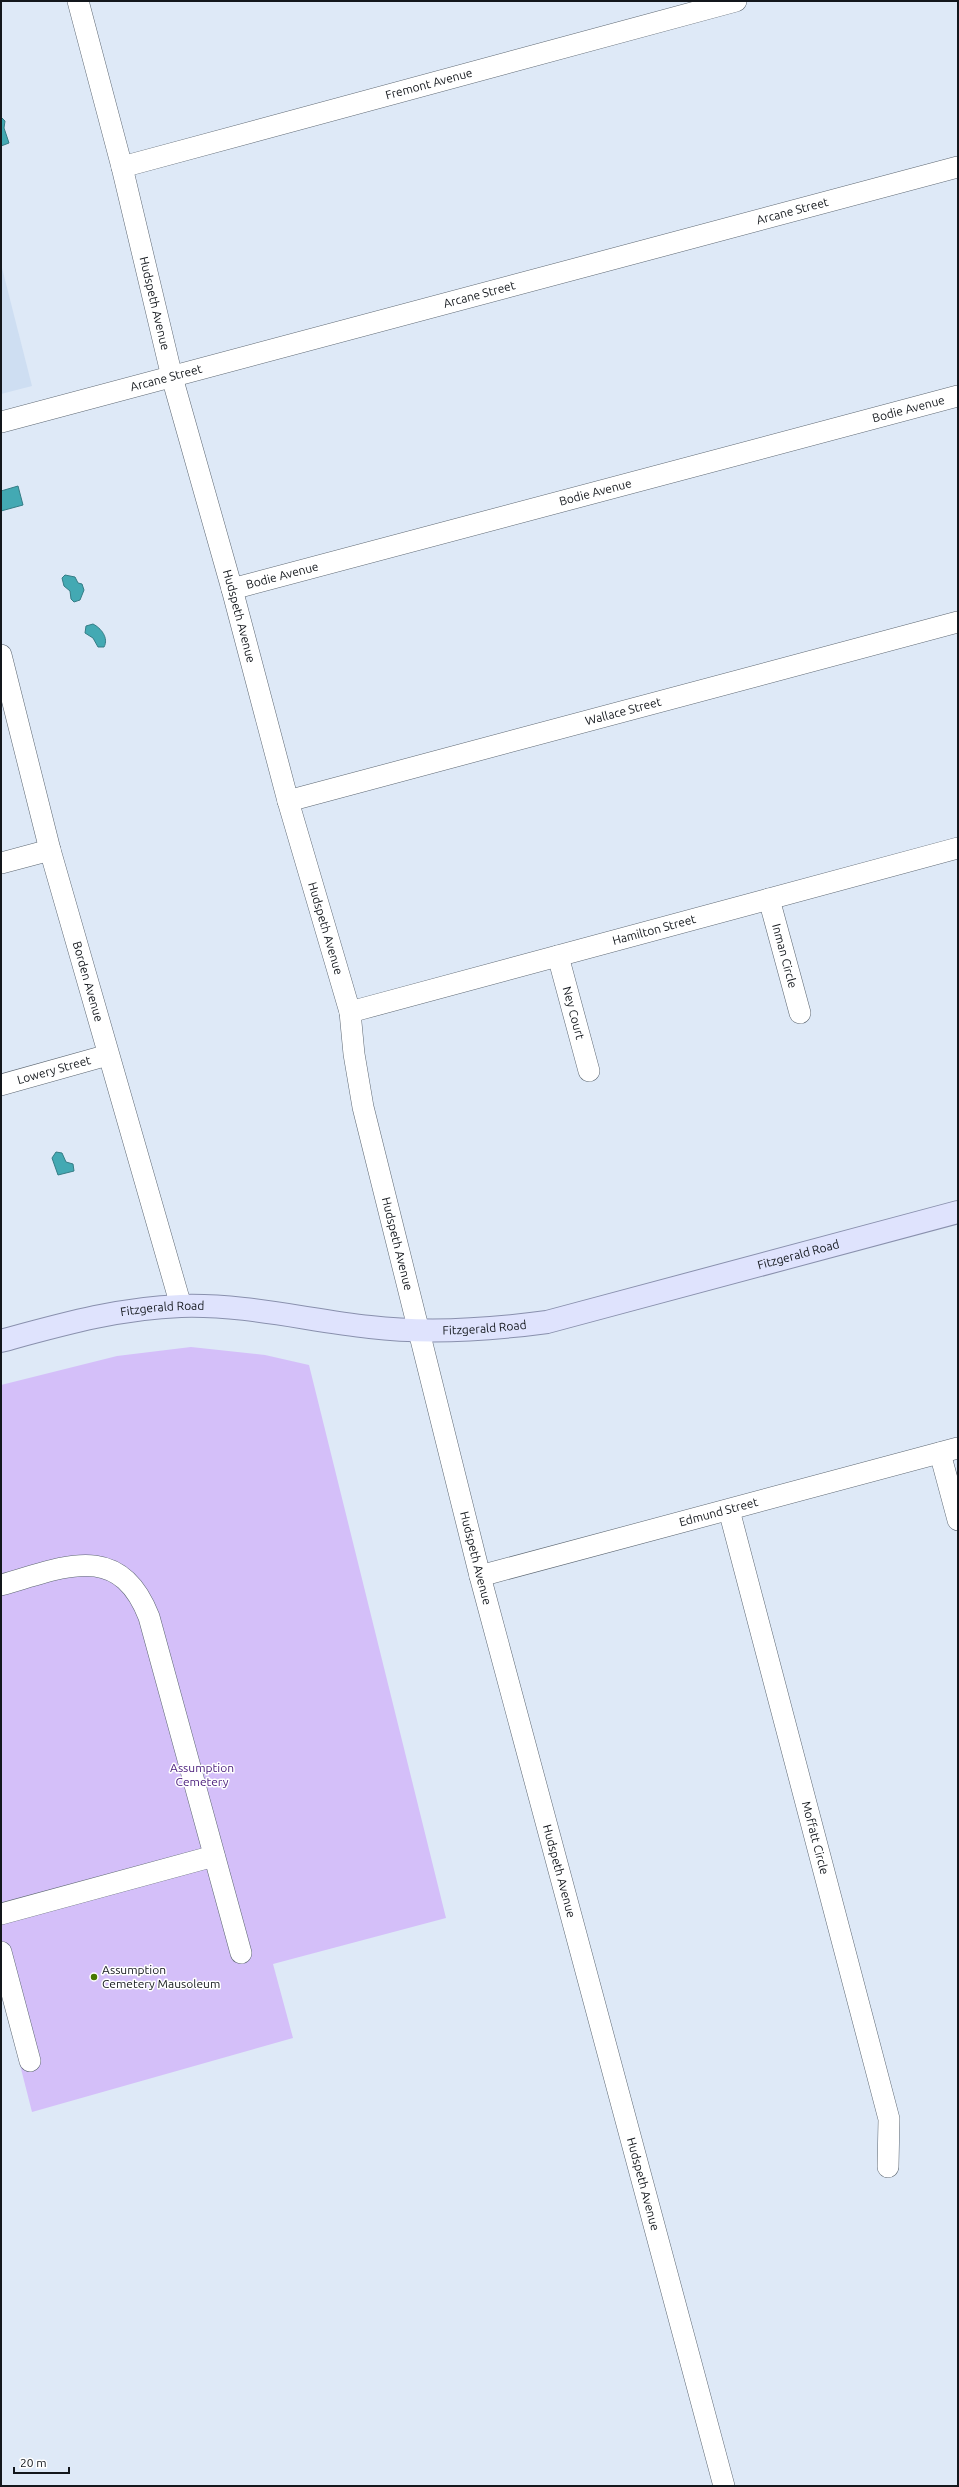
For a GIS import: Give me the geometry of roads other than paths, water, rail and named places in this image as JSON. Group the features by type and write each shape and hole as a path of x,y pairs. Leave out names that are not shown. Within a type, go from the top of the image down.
{"main road":[{"name":"Fitzgerald Road","path":"1,1341 88,1318 135,1310 181,1306 275,1312 370,1327 419,1331 483,1330 547,1322 958,1212"}],"street":[{"name":"Hudspeth Avenue","path":"78,1 122,168 172,377 232,589 288,801 350,1012 354,1054 363,1107 480,1576 724,2486"},
{"name":"Fremont Avenue","path":"122,168 736,1"},
{"name":"Arcane Street","path":"1,422 958,167"},
{"name":"Bodie Avenue","path":"232,589 958,396"},
{"name":"Wallace Street","path":"288,801 958,622"},
{"name":"Borden Avenue","path":"1,656 50,850 181,1306"},
{"name":"Hamilton Street","path":"350,1012 958,848"},
{"path":"1,864 50,850"},
{"name":"Inman Circle","path":"769,899 800,1013"},
{"name":"Ney Court","path":"558,956 589,1071"},
{"name":"Lowery Street","path":"1,1084 108,1055"},
{"path":"949,1451 958,1520"},
{"name":"Edmund Street","path":"480,1576 949,1451"},
{"name":"Moffatt Circle","path":"729,1510 889,2119 888,2167"},
{"path":"1,1585 67,1566 89,1564 109,1569 122,1576 128,1580 141,1597 151,1624 241,1953"},
{"path":"1,1914 214,1856"},
{"path":"1,1952 30,2060"}],"water":[{"path":"1,117 5,121 4,128 9,143 1,146"},
{"path":"18,486 23,505 1,511 1,491"},
{"path":"65,575 75,577 78,583 82,584 84,590 80,600 74,602 71,599 70,591 64,586 62,578"},
{"path":"93,624 99,628 105,637 106,640 104,647 98,647 93,638 85,633 86,626"},
{"path":"56,1152 62,1153 66,1162 73,1164 74,1171 58,1175 52,1158"}],"place":[{"name":"Assumption Cemetery Mausoleum","path":"94,1977"}],"park label":[{"name":"Assumption Cemetery","path":"202,1775"}]}
